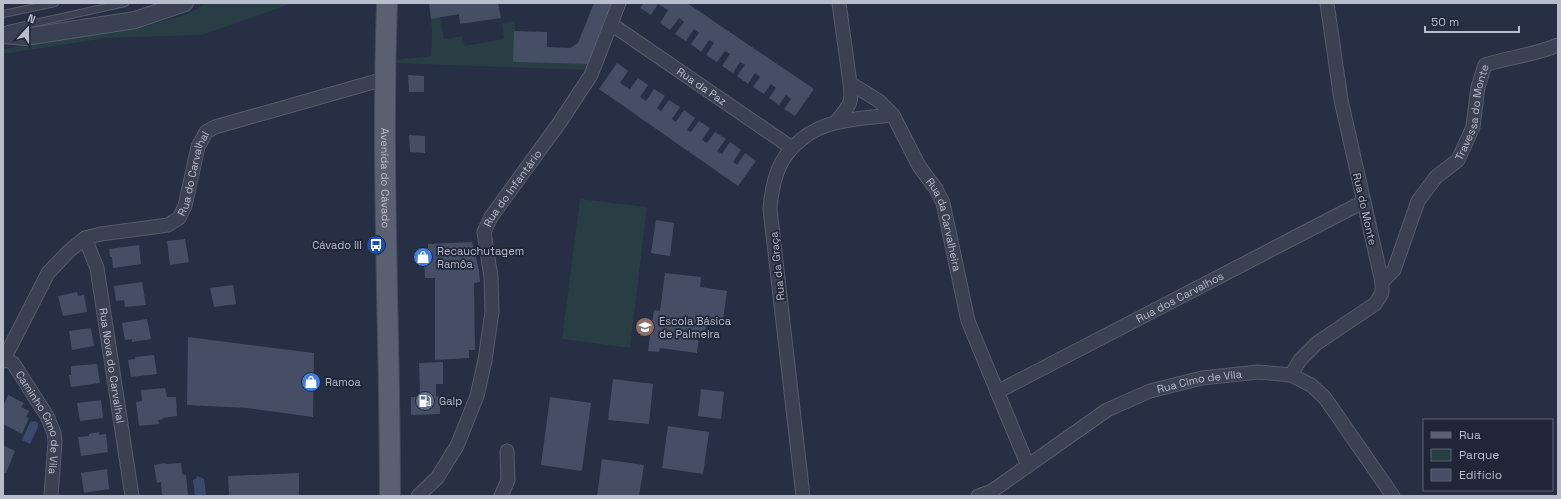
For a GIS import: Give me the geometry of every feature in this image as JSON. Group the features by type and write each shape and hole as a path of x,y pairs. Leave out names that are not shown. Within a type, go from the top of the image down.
{"main road":[{"name":"Avenida do Cávado","path":"387,3 384,79 390,496"}],"street":[{"path":"3,35 25,37 135,20 185,3"},
{"name":"Rua do Infantário","path":"418,496 437,478 457,446 477,396 485,360 492,312 491,277 484,232 491,217 560,122 591,75 619,3"},
{"name":"Rua do Monte","path":"1291,375 1300,360 1317,343 1375,304 1382,293 1382,282 1363,202 1342,100 1327,3"},
{"path":"836,122 847,109 852,98 837,5"},
{"name":"Rua da Paz","path":"612,24 792,148"},
{"name":"Travessa do Monte","path":"1382,282 1394,270 1418,201 1436,177 1458,160 1473,127 1478,87 1485,65 1504,58 1542,52 1558,45"},
{"name":"Rua do Carvalhal","path":"5,350 48,273 69,251 85,238 101,234 168,225 179,218 185,206 198,147 206,132 215,127 384,79"},
{"name":"Rua da Carvalheira","path":"850,83 879,101 893,115 919,166 936,189 943,203 968,321 1028,466"},
{"name":"Rua da Graça","path":"803,496 770,209 772,192 778,170 792,148 806,135 836,122 893,115"},
{"name":"Rua dos Carvalhos","path":"997,392 1363,202"},
{"name":"Rua Nova do Carvalhal","path":"85,238 97,268 132,496"},
{"name":"Caminho Cimo de Vila","path":"5,350 51,424 55,442 51,496"},
{"name":"Rua Cimo de Vila","path":"978,496 992,491 1107,410 1150,391 1202,378 1258,372 1291,375 1311,385 1325,398 1393,496"},
{"path":"502,496 508,480 507,451"}],"lane":[{"path":"3,14 55,3"},
{"path":"3,31 125,3"}],"green space":[{"path":"207,3 293,3 202,35 106,38 3,54 3,49 139,28 185,15"},
{"path":"440,17 444,39 462,36 465,46 504,39 502,23 515,21 514,62 589,64 587,70 394,63 396,60 431,56 431,19"},
{"path":"580,199 647,207 630,348 562,339"}],"water":[{"path":"35,421 38,423 38,427 30,444 22,440 30,422"},
{"path":"197,476 204,479 206,496 195,496 193,480 196,479"}],"building":[{"path":"429,3 498,3 501,18 460,24 459,14 431,19"},
{"path":"594,3 612,3 589,64 513,62 514,31 547,32 547,47 570,48 578,43"},
{"path":"644,3 687,3 814,89 795,116 784,109 791,99 786,95 779,105 769,98 776,88 771,84 764,94 753,87 760,77 755,73 748,84 737,76 745,65 740,62 733,73 722,66 730,54 725,51 717,62 706,55 714,43 709,40 701,52 691,44 699,33 694,29 686,41 675,34 684,22 679,18 670,30 660,23 668,10 658,4 651,15 640,8"},
{"path":"617,63 628,71 620,83 630,89 638,78 648,85 640,97 646,101 654,89 665,96 657,108 661,111 669,100 680,107 672,119 676,122 684,110 695,118 687,130 691,132 699,121 710,128 702,140 707,143 715,132 726,139 717,151 722,154 730,142 741,150 733,162 737,165 745,153 756,161 738,186 599,89"},
{"path":"408,75 424,76 424,92 409,92"},
{"path":"409,135 425,136 425,153 410,152"},
{"path":"656,220 674,223 670,256 651,253"},
{"path":"185,239 189,262 170,265 167,241"},
{"path":"472,242 479,270 480,282 474,283 475,350 469,350 469,358 435,360 435,278 425,278 424,260 428,260 428,244"},
{"path":"139,245 141,264 113,268 112,257 110,257 109,249"},
{"path":"665,273 701,277 700,287 727,291 723,320 707,318 705,337 699,336 697,353 660,348 659,352 648,351 654,310 660,311"},
{"path":"142,282 146,305 125,307 124,300 116,301 114,286"},
{"path":"233,285 236,304 214,307 210,288"},
{"path":"77,292 78,296 84,295 87,312 63,316 58,296"},
{"path":"147,319 151,339 132,342 132,339 125,340 122,323"},
{"path":"91,328 94,346 72,350 69,331"},
{"path":"188,337 314,353 313,417 247,408 187,405"},
{"path":"154,355 157,374 131,377 128,360 135,359 135,357"},
{"path":"443,362 443,384 436,384 436,396 440,397 440,414 411,415 411,397 420,397 419,363"},
{"path":"97,364 100,383 71,387 69,375 71,375 71,366"},
{"path":"613,379 653,384 649,424 608,420"},
{"path":"165,388 167,397 176,397 177,416 158,420 159,424 139,426 136,402 142,401 141,390"},
{"path":"701,389 724,392 721,419 698,416"},
{"path":"8,395 24,403 21,407 29,411 26,417 29,418 22,434 3,424 3,406"},
{"path":"550,397 591,403 582,471 541,465"},
{"path":"101,400 103,418 80,421 77,403"},
{"path":"668,426 709,432 703,474 662,468"},
{"path":"99,432 99,435 106,434 108,452 81,456 78,437 89,436 89,434"},
{"path":"3,445 15,451 6,473 3,472"},
{"path":"602,459 644,465 639,496 597,496"},
{"path":"181,463 182,474 186,475 188,496 162,496 161,482 157,483 154,465"},
{"path":"107,469 109,489 84,493 81,473"},
{"path":"299,473 299,496 229,496 228,476"}],"place":[{"name":"Cávado III","path":"376,245"},
{"name":"Recauchutagem Ramôa","path":"423,257"},
{"name":"Escola Básica de Palmeira","path":"645,327"},
{"name":"Ramoa","path":"311,382"},
{"name":"Galp","path":"425,401"}]}
